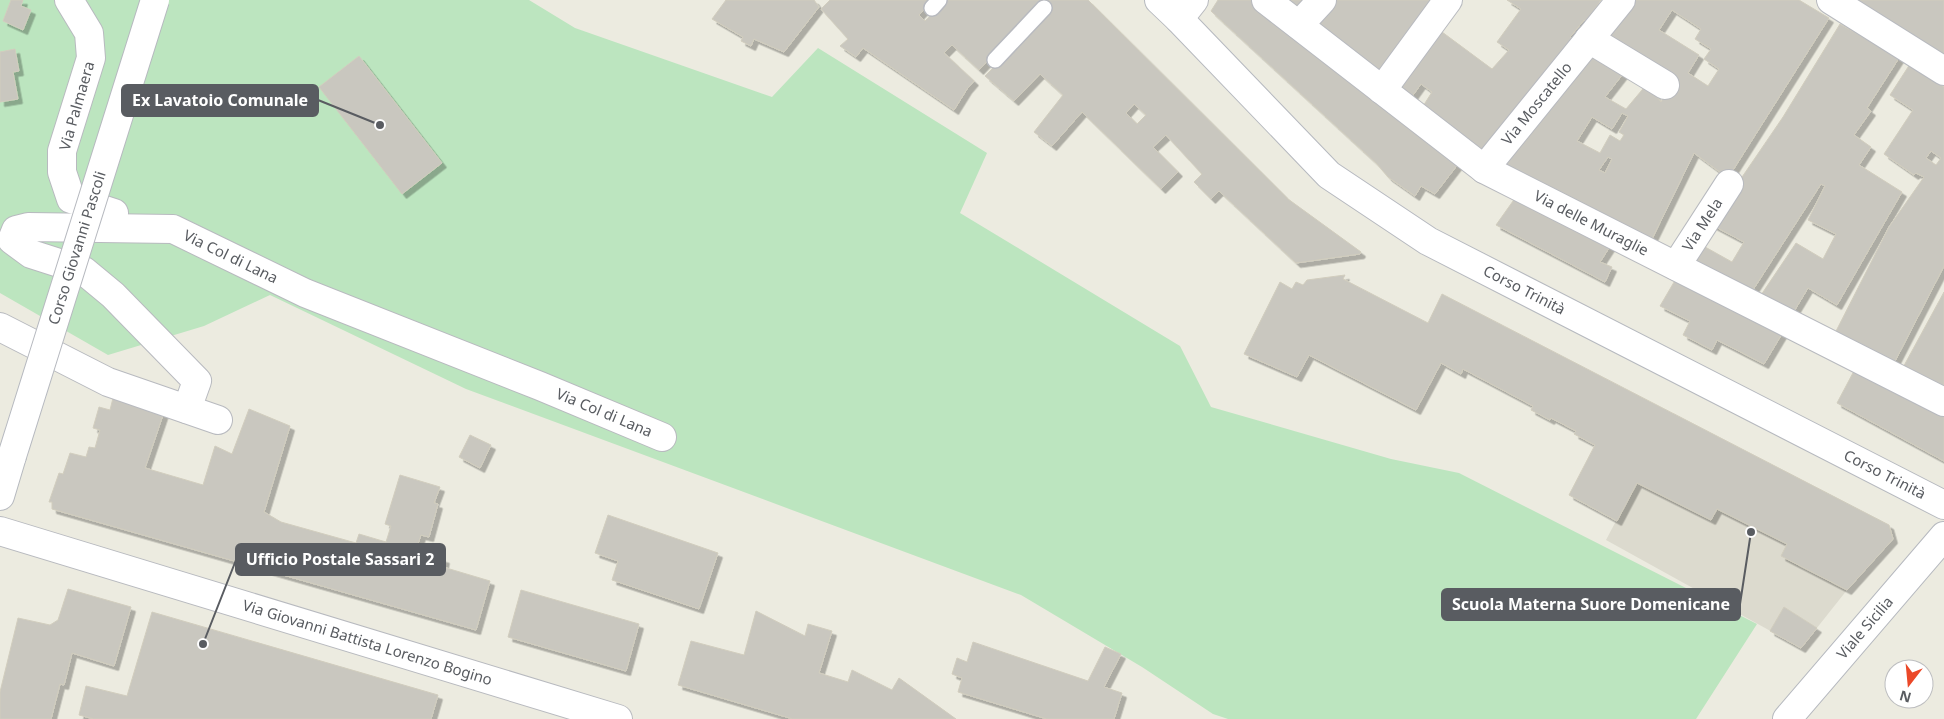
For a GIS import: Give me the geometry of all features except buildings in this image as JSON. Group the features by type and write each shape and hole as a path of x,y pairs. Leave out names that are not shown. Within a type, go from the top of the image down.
{"street":[{"name":"Via Palmaera","path":"69,0 89,33 91,58 62,151 62,172 71,199 136,220 173,229"},
{"name":"Corso Giovanni Pascoli","path":"0,496 154,0"},
{"name":"Corso Trinità","path":"1159,0 1187,10 1329,175 1428,241 1944,505"},
{"name":"Via delle Muraglie","path":"1266,0 1484,169 1944,402"},
{"path":"1299,26 1322,0"},
{"path":"1382,90 1448,0"},
{"name":"Via Moscatello","path":"1484,169 1621,0"},
{"path":"1831,0 1944,71"},
{"path":"1589,39 1665,85"},
{"name":"Via Mela","path":"1676,266 1729,184"},
{"name":"Via Col di Lana","path":"187,409 197,381 112,295 84,271 31,254 12,240 16,230 28,227 173,229 305,293 540,386 662,438"},
{"path":"0,327 108,382 218,420"},
{"name":"Via Giovanni Battista Lorenzo Bogino","path":"0,531 569,712 618,719"},
{"name":"Viale Sicilia","path":"1787,719 1944,536"}],"lane":[{"path":"994,60 1044,8"}],"shaded area":[{"path":"1673,413 1889,525 1893,539 1847,590 1801,648 1606,540"}],"green space":[{"path":"0,0 529,0 575,28 772,97 818,48 987,153 960,213 1180,346 1211,407 1391,459 1459,473 1757,624 1696,719 1228,719 1213,714 1142,667 1021,595 466,389 270,295 204,326 108,355 0,293"}],"place":[{"name":"Ex Lavatoio Comunale","path":"380,125"},
{"name":"Scuola Materna Suore Domenicane","path":"1751,532"},
{"name":"Ufficio Postale Sassari 2","path":"203,644"}]}
